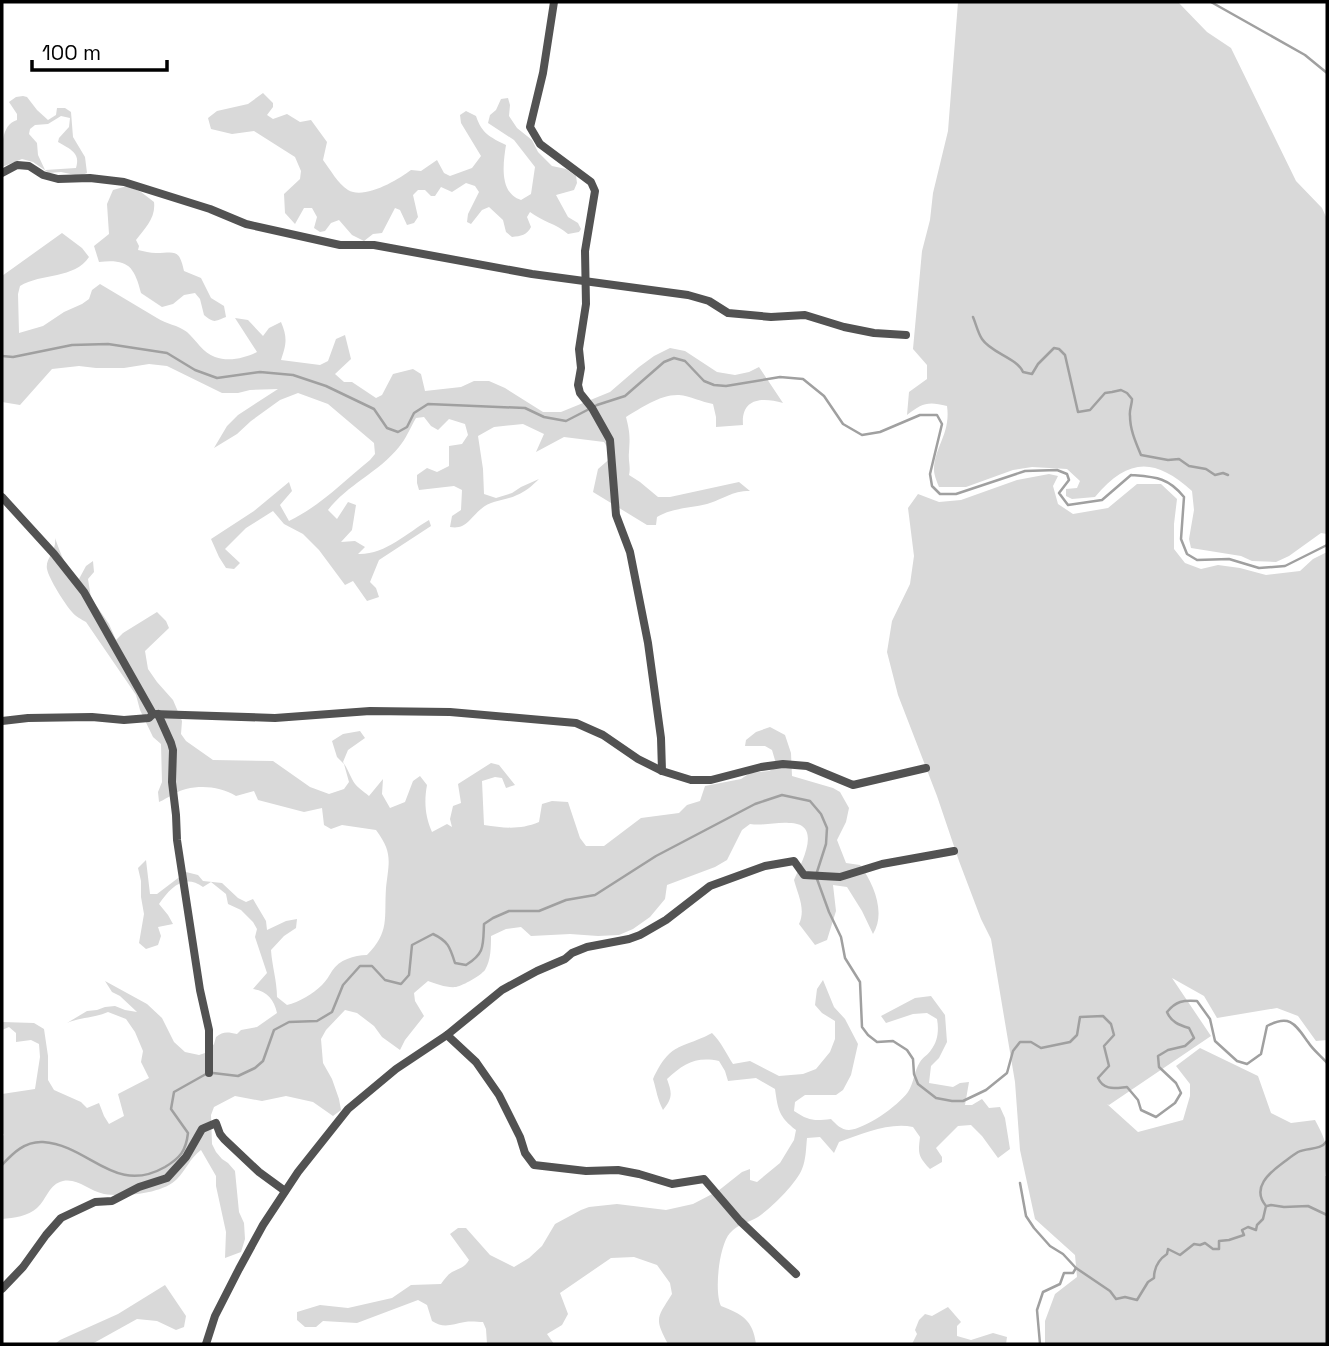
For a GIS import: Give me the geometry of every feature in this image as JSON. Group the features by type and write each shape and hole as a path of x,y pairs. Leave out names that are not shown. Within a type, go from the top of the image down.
{"street":[{"path":"554,2 543,73 530,127 540,145 591,182 595,191 585,251 586,304 579,349 578,385 580,393 610,440 616,515 630,552 648,643 661,738 662,771"},
{"path":"2,173 17,165 29,166 43,175 58,179 90,178 124,182 246,223 340,245 374,245 531,274 688,295 709,301 728,313 771,317 805,315 874,333 906,335"},
{"path":"2,497 54,554 84,592 171,743 177,840 200,990 209,1030 209,1073"},
{"path":"2,721 92,717 124,720 149,718 155,714 275,718 370,711 450,712 576,723 603,735 638,759 662,771 691,780 711,780 783,764 807,766 853,785 926,768"},
{"path":"206,1344 215,1316 263,1225 298,1172 348,1109 396,1069 447,1035 502,990 587,947 640,935 666,920 710,886 765,866 794,861 804,875 840,877 882,864 954,851"},
{"path":"447,1035 476,1062 499,1095 525,1153 534,1165 586,1171 618,1170 673,1184 704,1179 740,1220 796,1274"},
{"path":"2,1289 61,1218 95,1202 111,1201 139,1187 167,1178 186,1157 202,1129 216,1123 223,1139 259,1172 285,1191"}],"shaded area":[{"path":"958,2 1178,2 1207,32 1231,48 1296,181 1322,208 1327,219 1327,534 1321,533 1276,562 1252,561 1241,556 1191,548 1189,539 1194,510 1192,491 1165,472 1153,468 1130,469 1107,484 1095,497 1072,499 1066,496 1066,489 1077,488 1080,481 1067,469 1032,467 1013,470 966,487 939,487 934,472 947,425 947,406 926,404 907,415 909,392 927,379 927,365 913,349 922,251 948,131"},
{"path":"263,93 273,103 267,115 273,119 287,114 300,122 311,120 327,142 323,160 341,184 355,192 381,188 411,170 421,171 437,160 444,173 450,176 472,168 481,156 461,123 460,115 466,111 476,116 487,134 506,145 506,185 514,196 521,200 531,194 535,167 514,140 488,123 501,99 508,98 509,116 517,128 532,140 538,152 552,166 566,169 576,176 574,190 556,195 568,217 578,223 581,229 568,234 530,212 527,217 531,227 529,230 523,235 512,237 506,232 503,220 489,207 482,210 471,224 467,222 468,214 479,192 475,186 466,183 452,192 441,187 435,196 425,190 418,190 413,195 418,217 414,223 407,225 400,210 395,208 382,233 373,234 364,241 352,235 339,220 320,232 314,228 317,217 312,208 304,208 295,224 285,213 284,194 300,179 301,171 295,157 254,131 232,134 211,129 208,118 217,111 248,104"},
{"path":"16,97 27,97 48,120 56,115 57,108 65,108 71,112 73,137 85,157 87,173 80,176 61,172 49,173 33,162 22,159 2,167 5,133 7,127 17,120 17,114 9,102","holes":["61,116 70,118 69,127 58,142 76,155 76,168 45,170 38,155 37,143 29,134 30,129 35,125 48,124"]},
{"path":"127,186 154,202 152,218 136,240 138,250 178,255 184,271 201,278 211,298 224,306 226,317 214,321 207,318 195,293 184,295 173,304 162,307 141,293 136,276 128,266 117,262 99,262 94,246 109,234 107,204 113,190"},
{"path":"62,233 89,257 75,269 20,286 19,333 43,326 82,304 100,284 183,330 207,353 215,357 237,359 257,352 235,318 248,320 263,336 269,328 281,322 286,341 281,360 320,365 328,361 336,339 345,335 351,359 335,374 344,382 352,382 376,398 382,395 393,374 413,369 421,374 425,391 461,387 474,381 489,381 543,412 561,412 610,392 654,356 670,348 685,351 717,372 735,375 759,367 783,403 768,400 754,402 745,409 743,425 716,427 713,404 679,395 658,399 626,417 629,434 629,475 658,497 670,497 739,482 750,491 669,512 657,517 656,525 647,525 593,492 598,469 613,456 604,442 564,437 536,452 544,434 523,424 494,427 478,436 484,494 496,498 539,479 520,494 485,506 464,525 450,527 452,516 461,510 462,490 454,486 419,490 417,475 427,468 437,472 449,466 449,446 462,444 468,435 465,424 449,419 438,430 424,417 416,418 391,456 344,493 328,510 337,519 348,502 356,505 352,530 341,542 355,541 365,547 358,554 387,547 429,520 431,526 379,560 370,582 379,597 367,601 353,581 345,585 319,550 303,534 284,524 273,511 246,528 225,549 240,563 234,569 226,568 211,539 254,511 289,482 292,491 280,505 289,521 300,515 370,460 375,454 374,443 328,404 298,393 280,400 237,434 214,448 227,426 238,415 278,389 222,393 167,366 149,364 124,368 79,366 52,369 20,405 2,402 2,276"},
{"path":"1049,474 1058,476 1053,486 1058,504 1073,514 1108,508 1137,484 1161,484 1177,499 1174,549 1185,563 1201,569 1218,565 1266,575 1300,571 1313,559 1327,552 1327,1040 1316,1041 1298,1016 1277,1008 1217,1018 1204,996 1172,978 1211,1036 1107,1104 1138,1132 1183,1120 1190,1096 1190,1084 1176,1066 1200,1048 1258,1076 1271,1113 1291,1123 1315,1120 1327,1153 1327,1344 1045,1344 1045,1321 1055,1294 1077,1277 1075,1255 1035,1219 1020,1150 1015,1082 991,939 981,919 898,695 887,652 892,621 910,584 914,556 908,508 918,494 939,502 961,500 1017,480"},
{"path":"55,538 67,566 79,579 86,566 93,561 94,572 88,579 91,598 109,624 116,640 157,612 166,621 169,628 145,651 148,669 173,700 182,721 181,734 186,741 213,760 273,761 310,787 329,794 344,789 349,782 344,764 353,782 369,796 383,779 382,794 390,808 405,802 413,781 420,776 427,785 426,809 432,832 447,824 452,827 450,819 453,806 461,803 458,784 491,763 499,765 515,785 506,788 502,778 495,777 482,781 484,825 512,828 532,825 539,822 542,804 552,801 568,802 580,838 586,846 604,846 641,818 679,813 687,805 700,801 705,786 741,779 750,773 769,771 777,767 772,750 765,746 745,746 746,740 756,732 770,727 785,735 791,753 792,776 833,788 840,792 849,808 846,822 837,840 846,863 860,865 870,881 877,899 877,926 873,934 847,887 833,885 836,911 827,940 815,945 799,924 802,907 794,880 805,854 808,837 806,830 800,825 789,823 750,824 742,830 727,860 667,885 665,899 650,917 633,929 619,935 531,936 521,927 506,929 491,936 488,962 479,975 456,987 428,981 414,993 415,1001 424,1016 400,1050 357,1013 345,1010 321,1039 323,1063 332,1079 341,1110 333,1116 313,1102 286,1096 262,1101 235,1096 214,1107 211,1115 212,1144 216,1152 235,1171 239,1212 244,1223 245,1239 241,1252 225,1258 226,1232 216,1176 201,1150 177,1179 162,1188 132,1195 112,1195 74,1181 63,1181 54,1185 33,1211 2,1219 2,1094 35,1089 40,1057 39,1044 31,1040 16,1042 16,1033 9,1027 2,1030 2,1022 34,1023 44,1029 48,1080 54,1090 81,1102 87,1108 99,1103 109,1124 124,1116 118,1094 149,1078 141,1062 143,1051 126,1019 108,1012 67,1023 87,1011 105,1007 115,1006 137,1012 112,992 105,981 147,1004 162,1018 174,1042 185,1052 199,1055 208,1052 216,1037 221,1034 237,1034 241,1030 257,1027 277,1013 269,996 253,989 267,973 255,937 257,929 241,910 228,904 226,894 211,882 203,887 190,881 173,888 159,904 173,924 158,927 161,936 158,945 146,949 139,943 144,914 138,868 146,860 150,894 157,894 186,872 198,875 203,881 222,883 246,902 253,899 266,921 267,930 297,919 296,928 271,950 277,997 287,1005 314,992 343,961 367,955 383,932 385,916 389,858 376,830 342,825 331,829 324,825 322,808 304,812 258,800 254,791 236,796 218,789 192,788 179,791 159,802 158,792 162,782 161,744 153,737 136,695 86,622 72,612 62,598 47,569"},
{"path":"360,731 365,738 348,750 344,764 337,757 332,741 343,734"},
{"path":"823,980 834,1007 845,1019 858,1044 851,1075 843,1090 836,1095 805,1095 795,1102 794,1111 812,1120 831,1119 841,1128 849,1130 872,1121 897,1104 908,1092 921,1060 935,1043 937,1019 927,1013 913,1014 886,1023 881,1016 915,998 931,996 945,1015 947,1042 939,1058 931,1066 929,1083 953,1087 969,1082 965,1105 972,1105 982,1099 989,1108 1000,1107 1005,1118 1010,1149 998,1158 971,1125 958,1126 936,1148 942,1162 930,1169 920,1154 920,1137 913,1127 885,1127 867,1132 839,1142 834,1153 820,1137 807,1138 803,1165 794,1182 758,1217 730,1233 720,1258 718,1290 721,1306 745,1319 752,1329 756,1344 668,1344 659,1318 672,1294 670,1283 657,1265 634,1257 611,1258 560,1293 568,1314 562,1325 547,1334 554,1344 487,1344 483,1322 440,1325 432,1321 427,1305 418,1300 357,1323 323,1321 316,1327 305,1327 297,1320 297,1312 320,1305 348,1308 392,1298 411,1285 441,1284 469,1260 450,1234 458,1228 466,1228 490,1255 514,1267 542,1246 555,1224 589,1207 617,1204 666,1210 693,1204 750,1169 750,1180 757,1182 780,1163 794,1140 796,1130 780,1113 775,1089 756,1078 728,1081 719,1061 697,1061 684,1065 667,1079 671,1095 663,1110 653,1079 671,1052 712,1033 733,1064 750,1061 779,1076 803,1074 816,1069 830,1052 835,1039 835,1021 815,1005 817,989"},
{"path":"165,1285 186,1316 184,1327 176,1330 157,1321 137,1319 92,1344 55,1344 118,1314"},
{"path":"948,1307 961,1322 957,1326 957,1336 971,1340 993,1333 1007,1337 1006,1344 912,1344 919,1320 925,1314 932,1316"}],"waterway":[{"path":"1211,2 1305,55 1327,73"},
{"path":"973,317 986,344 1015,363 1023,372 1032,374 1054,348 1059,349 1065,355 1078,412 1090,410 1105,393 1121,390 1127,393 1132,399 1131,426 1141,455 1168,460 1179,459 1189,466 1206,469 1215,475 1228,475"},
{"path":"2,356 13,357 72,345 108,344 167,353 195,370 217,378 260,372 293,375 326,386 374,409 387,428 398,432 407,427 414,413 428,404 525,408 544,417 566,421 597,405 625,396 664,362 674,358 685,361 704,381 714,385 726,386 780,377 803,379 824,396 843,424 862,435 880,432 920,415 937,415 942,424 930,474 932,486 940,494 956,494 1025,471 1057,470 1067,474 1069,480 1059,493 1068,505 1102,500 1131,475 1147,476 1167,482 1184,497 1181,539 1187,554 1197,560 1229,559 1259,568 1285,566 1327,545"},
{"path":"213,1073 238,1076 255,1068 263,1061 274,1030 289,1022 317,1021 332,1012 343,985 360,966 372,966 385,980 401,984 409,975 412,945 433,934 448,945 455,963 466,965 480,953 484,924 493,918 509,911 539,911 566,900 595,895 656,856 755,804 782,795 810,801 821,814 827,828 826,844 817,872"},
{"path":"817,879 841,937 845,958 860,982 862,1027 877,1042 893,1041 907,1050 913,1059 918,1084 936,1098 963,1101 986,1090 1007,1073 1013,1051 1020,1042 1031,1042 1041,1048 1070,1042 1077,1035 1080,1017 1103,1016 1111,1024 1114,1035 1104,1046 1109,1066 1098,1078 1100,1082 1107,1087 1127,1087 1138,1100 1141,1110 1156,1117 1175,1103 1181,1093 1176,1083 1159,1067 1158,1056 1168,1050 1185,1046 1194,1038 1189,1028 1176,1023 1167,1012 1177,1003 1188,1001 1197,1001 1210,1019 1215,1041 1237,1061 1247,1064 1261,1054 1267,1026 1287,1021 1295,1026 1327,1063"},
{"path":"2,1165 25,1146 43,1142 75,1151 116,1173 131,1176 147,1174 165,1167 181,1153 188,1133 171,1109 174,1092 206,1074"},
{"path":"1020,1183 1026,1216 1050,1246 1110,1291 1116,1299 1125,1297 1137,1300 1148,1282 1154,1278 1157,1264 1167,1254 1168,1249 1180,1255 1194,1244 1205,1243 1213,1249 1219,1249 1219,1241 1244,1235 1242,1230 1248,1227 1256,1230 1263,1219 1266,1206 1260,1193 1264,1181 1278,1166 1298,1152 1321,1146 1327,1141"},
{"path":"1267,1206 1308,1206 1327,1215"},
{"path":"1040,1344 1037,1310 1043,1292 1060,1284 1064,1273 1073,1273 1076,1268"}]}
